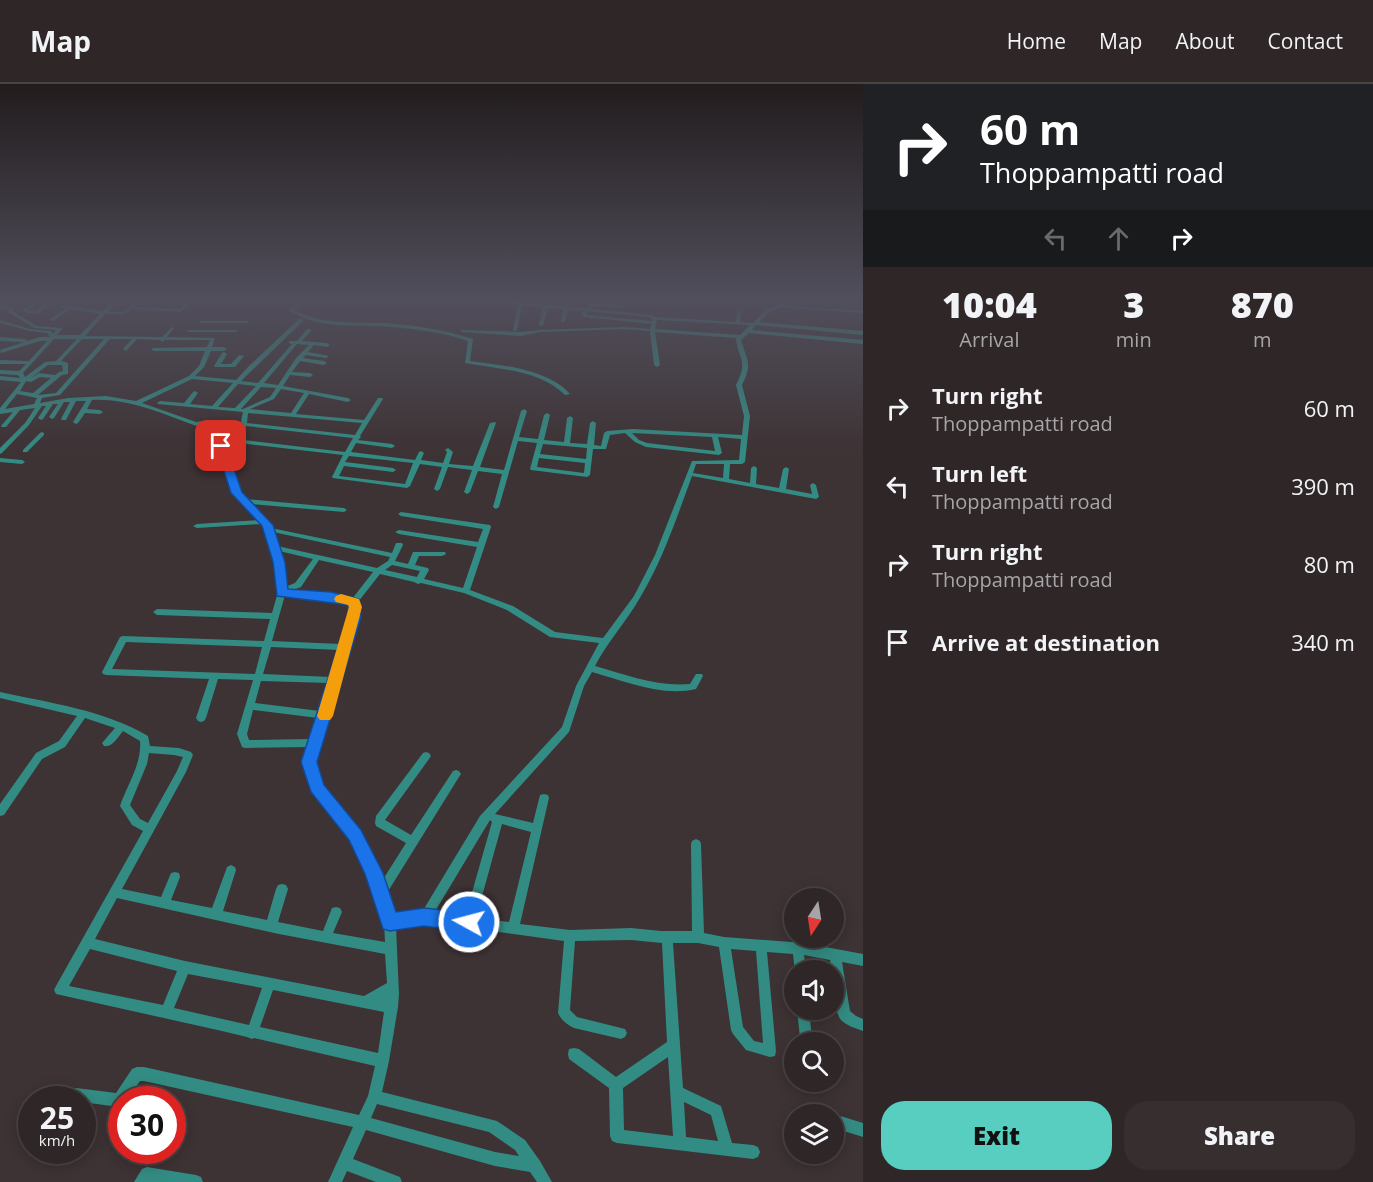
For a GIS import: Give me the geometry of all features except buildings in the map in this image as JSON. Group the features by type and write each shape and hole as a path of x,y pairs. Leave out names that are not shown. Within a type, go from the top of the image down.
{"street":[{"path":"0,412 15,392 28,362 37,352"},
{"path":"22,379 47,363 59,361 67,352"},
{"path":"0,412 17,410 58,394 71,382 75,373 95,352"},
{"path":"137,403 192,377 201,367 206,352"},
{"path":"223,352 217,366 233,366 241,356"},
{"path":"201,423 267,352"},
{"path":"237,409 286,352"},
{"path":"469,352 467,362 521,370 559,386 567,394"},
{"path":"655,352 657,366"},
{"path":"424,917 492,817 566,729 580,686 605,641 637,597 659,555 694,462 742,462 747,416 739,385 744,376 747,358 744,352"},
{"path":"246,410 272,398 298,359 305,353 326,356"},
{"path":"36,355 65,363 66,373"},
{"path":"203,359 220,360"},
{"path":"298,359 324,363"},
{"path":"0,363 28,362"},
{"path":"215,380 226,367"},
{"path":"0,372 22,379"},
{"path":"0,378 22,379 39,375 56,376 75,373"},
{"path":"288,373 310,375"},
{"path":"0,452 11,441 38,400 50,389 41,388 56,376"},
{"path":"192,377 280,387 305,395 320,394 348,400"},
{"path":"15,392 51,403 69,402 86,405 100,412"},
{"path":"175,417 195,393"},
{"path":"293,414 305,395"},
{"path":"76,422 86,405 114,399 137,403 175,417 201,423 243,424 357,439 392,446"},
{"path":"380,399 335,477 407,486 421,453"},
{"path":"52,417 69,402"},
{"path":"64,418 69,402"},
{"path":"41,418 51,403"},
{"path":"160,404 367,422"},
{"path":"4,426 17,410"},
{"path":"241,440 246,410"},
{"path":"496,507 524,411"},
{"path":"547,415 533,469 587,476 593,423"},
{"path":"567,444 570,418"},
{"path":"201,423 218,439 236,493 266,525 276,548 282,592 242,734 245,744 316,743"},
{"path":"467,492 492,423"},
{"path":"627,432 637,441 693,452 719,453 714,435"},
{"path":"516,439 604,448 607,433 665,432 745,436"},
{"path":"665,432 668,448"},
{"path":"25,451 42,434"},
{"path":"690,434 693,452"},
{"path":"0,439 30,444"},
{"path":"218,439 506,472"},
{"path":"486,444 496,446"},
{"path":"437,489 450,452 448,450"},
{"path":"538,456 588,461"},
{"path":"0,460 22,462"},
{"path":"726,481 727,462"},
{"path":"342,464 393,470"},
{"path":"753,486 754,468"},
{"path":"782,491 786,469"},
{"path":"690,474 816,497 813,485"},
{"path":"242,501 344,510"},
{"path":"401,514 487,527 466,591"},
{"path":"197,526 266,525 393,559 425,570 418,582"},
{"path":"399,532 480,544"},
{"path":"335,1182 364,1123 374,1097 383,1061 392,1007 390,922 381,892 355,835 317,788 309,762 326,715 354,617 354,602 377,572 393,559 399,546"},
{"path":"276,548 418,582 466,591 510,608 553,635 605,641"},
{"path":"411,566 416,554 442,554"},
{"path":"282,592 298,585 317,558"},
{"path":"282,592 354,602"},
{"path":"157,612 275,616"},
{"path":"336,680 106,672 123,639 345,647"},
{"path":"590,668 661,686 685,688 693,687 699,676"},
{"path":"201,718 215,675"},
{"path":"0,695 122,726 146,739 147,750 125,806 136,822 150,829"},
{"path":"250,706 326,715"},
{"path":"0,812 39,756 62,744 82,715"},
{"path":"107,743 122,726"},
{"path":"147,750 162,752 174,750 188,755 116,893 60,990 167,1011 252,1033 383,1061"},
{"path":"412,841 380,823 380,819 426,756"},
{"path":"381,892 456,774"},
{"path":"513,928 544,798"},
{"path":"492,817 537,830"},
{"path":"469,922 492,817"},
{"path":"696,844 698,937"},
{"path":"216,914 231,870"},
{"path":"164,903 175,877"},
{"path":"271,926 282,890"},
{"path":"116,893 390,949"},
{"path":"326,937 336,912"},
{"path":"390,922 424,917 570,936 631,934 698,937 724,943 760,947 768,945 863,960"},
{"path":"570,936 564,1013 574,1022 621,1033"},
{"path":"667,937 680,1143"},
{"path":"724,943 737,1030 750,1046 770,1051 760,947"},
{"path":"87,944 185,967 392,1007"},
{"path":"798,950 799,960"},
{"path":"835,955 844,1014 852,1021 863,1025"},
{"path":"167,1011 185,967"},
{"path":"252,1033 270,984"},
{"path":"365,1002 393,987"},
{"path":"615,1084 674,1045"},
{"path":"574,1054 615,1084"},
{"path":"96,1097 119,1100 136,1074 144,1074 364,1123 495,1159 535,1166"},
{"path":"615,1084 617,1136 753,1152"},
{"path":"677,1092 716,1111 727,1149"},
{"path":"374,1097 492,1126 520,1145 545,1182"},
{"path":"844,1124 863,1130"},
{"path":"344,1163 395,1182"},
{"path":"141,1182 147,1174 196,1182"}],"slow traffic":[{"path":"325,716 356,607 354,602 341,599"}],"route":[{"path":"221,446 236,493 267,525 276,548 282,592 331,597 354,602 356,607 331,698 309,762 317,788 355,835 374,873 390,922 424,917 469,922"}]}
